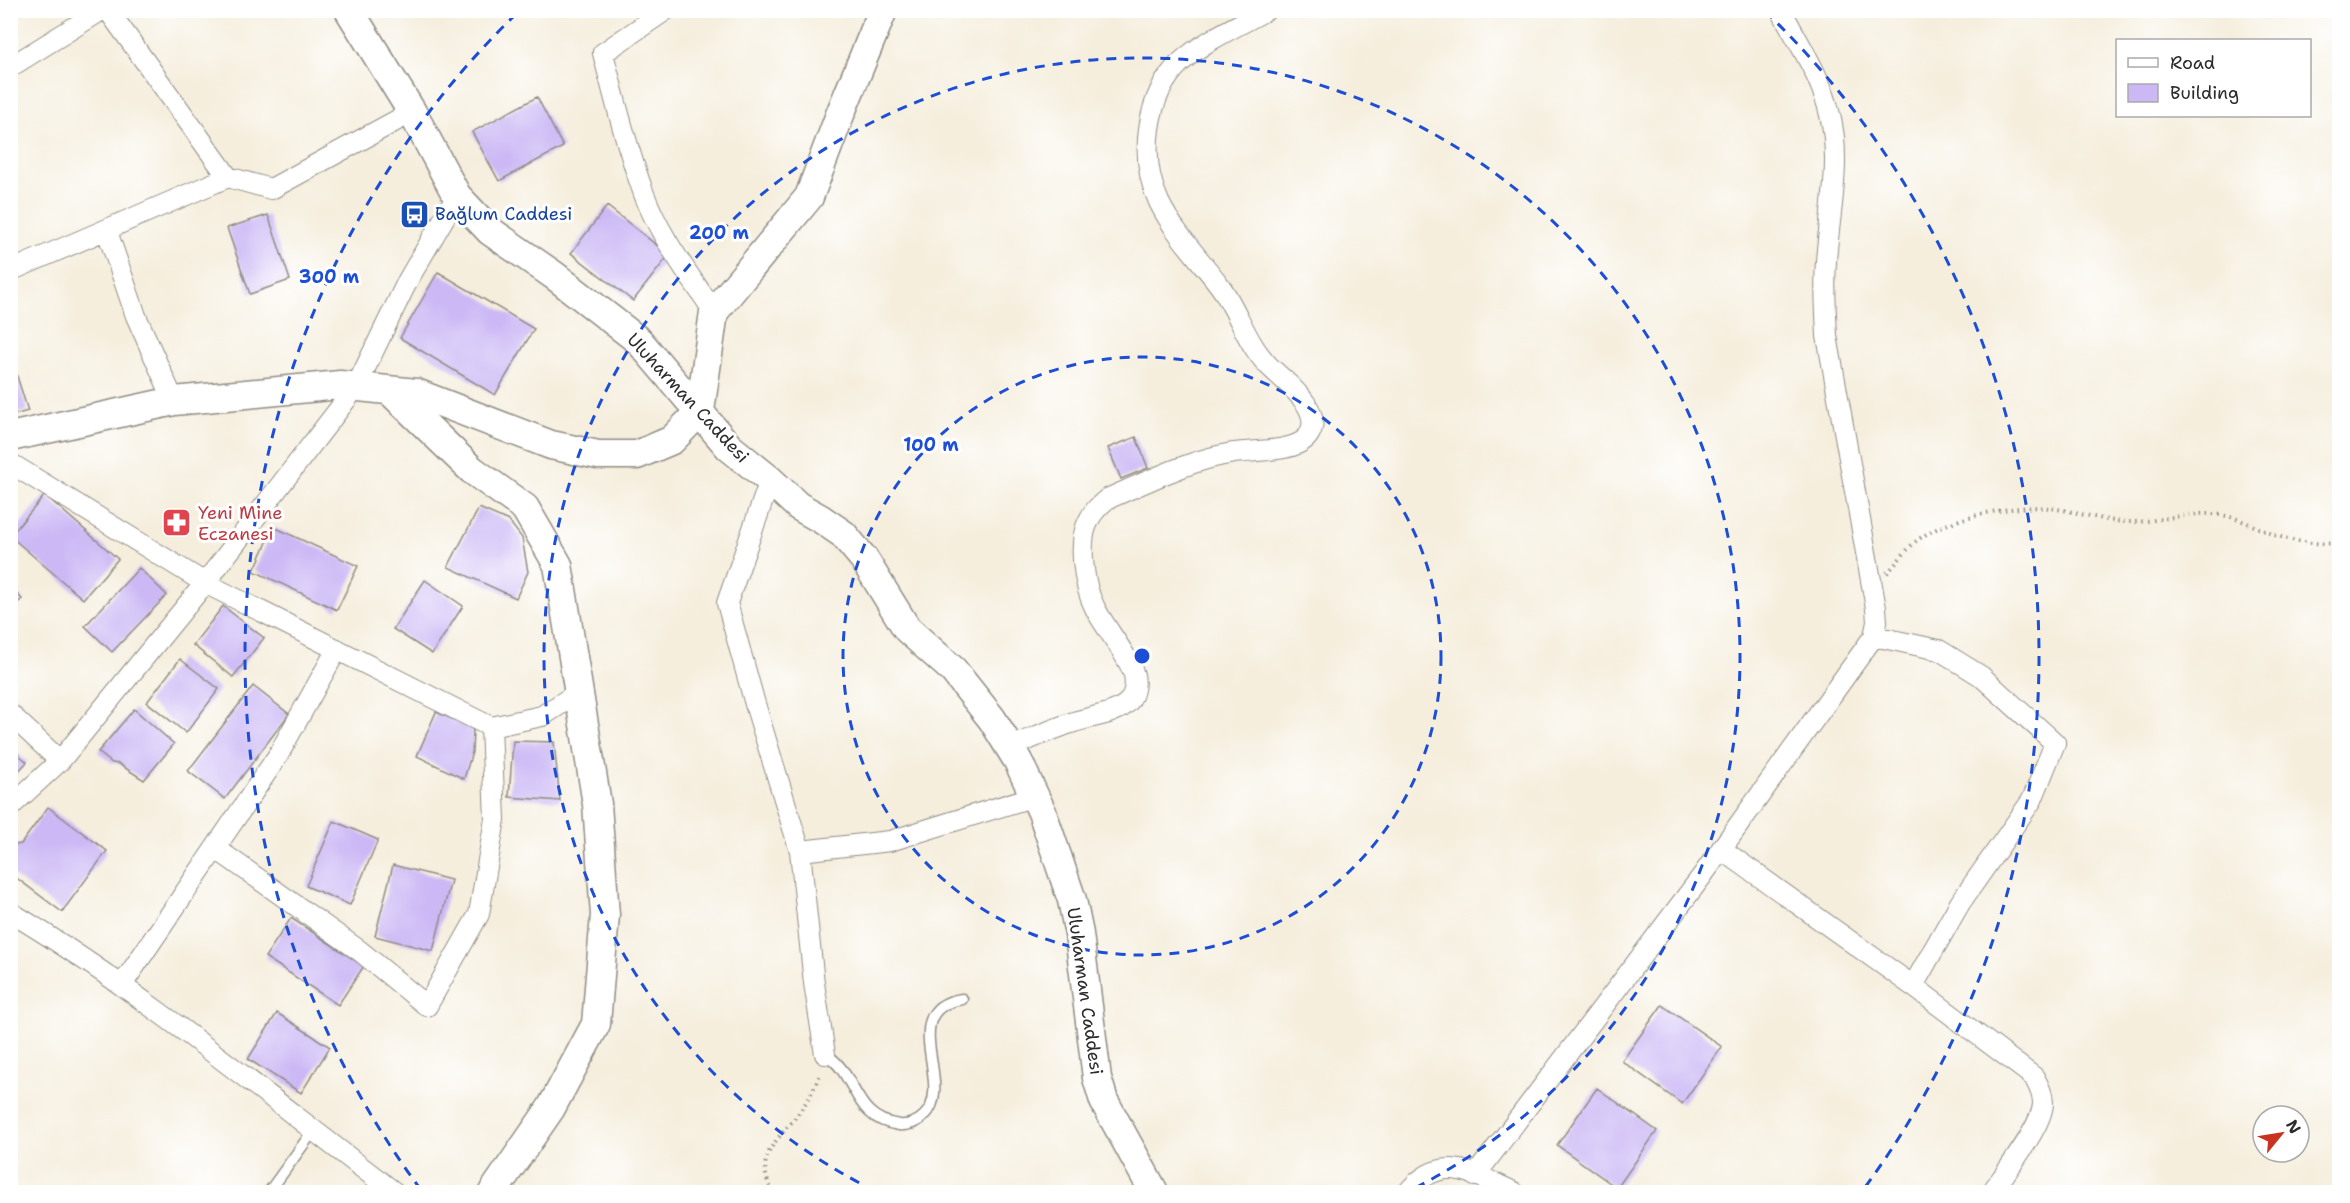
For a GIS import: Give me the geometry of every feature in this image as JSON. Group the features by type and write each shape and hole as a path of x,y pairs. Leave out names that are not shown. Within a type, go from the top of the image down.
{"street":[{"path":"10,67 102,10"},
{"path":"108,10 228,177 271,189 412,112"},
{"name":"Uluharman Caddesi","path":"349,10 412,112 457,196 490,231 555,276 639,342 729,447 798,506 821,519 854,546 875,575 907,629 953,670 992,719 1010,747 1035,796 1052,839 1076,918 1095,1069 1100,1089 1112,1116 1154,1192"},
{"path":"666,10 603,53 622,126 644,196 667,241 714,312"},
{"path":"10,437 174,401 340,385 416,393 551,445 598,455 637,454 672,440 700,411 714,312 809,197 883,10"},
{"path":"1010,747 1074,722 1108,713 1122,706 1133,694 1135,677 1094,606 1085,570 1082,544 1088,520 1096,509 1107,499 1191,465 1234,453 1295,446 1310,434 1313,425 1307,405 1257,352 1222,289 1169,219 1160,202 1148,166 1149,130 1162,88 1171,73 1196,51 1266,10"},
{"path":"1475,1176 1721,849 1874,636 1877,615 1827,336 1825,282 1835,160 1833,130 1820,84 1781,10"},
{"path":"10,271 228,177"},
{"path":"10,807 60,761 205,583 356,387 408,280 457,196"},
{"path":"107,231 136,316 174,401"},
{"path":"389,390 472,470 525,508 558,565 597,804 605,915 596,1024 551,1108 493,1192"},
{"path":"10,463 205,583 491,727 542,716 579,692"},
{"path":"770,480 727,603 800,851 814,982 825,1054"},
{"path":"1874,636 1939,650 1981,676 2055,743 2032,800 1960,903 1913,986"},
{"path":"122,985 277,757 337,649"},
{"path":"10,714 60,761"},
{"path":"215,848 360,951 427,1006 479,914 495,819 491,727"},
{"path":"800,851 890,841 1035,796"},
{"path":"1721,849 1913,986 2024,1067 2034,1077 2041,1090 2043,1104 2035,1127 1992,1192"},
{"path":"10,912 66,945 122,985 394,1192"},
{"path":"1408,1192 1418,1182 1441,1170 1454,1168 1514,1192"}],"lane":[{"path":"825,1054 836,1062 856,1097 869,1113 894,1124 913,1124 933,1106 934,1082 928,1039 930,1024 938,1010 945,1004 962,999"},
{"path":"269,1192 313,1131"}],"path":[{"path":"1871,582 1890,570 1915,542 1938,527 1964,518 2034,507 2131,522 2155,521 2192,514 2219,514 2234,517 2289,539 2320,544 2340,543"},
{"path":"773,1192 765,1170 768,1150 805,1106 818,1081 825,1054"}],"building":[{"path":"537,97 563,147 499,181 472,132"},
{"path":"607,206 669,255 633,301 571,253"},
{"path":"268,215 290,280 250,294 227,228"},
{"path":"438,272 534,329 495,395 400,338"},
{"path":"10,354 28,411 10,416"},
{"path":"1136,437 1148,468 1121,479 1108,448"},
{"path":"45,495 118,559 83,599 10,536"},
{"path":"479,508 509,521 522,538 528,572 516,598 448,567"},
{"path":"274,527 358,566 337,610 254,571"},
{"path":"139,568 167,595 112,652 85,626"},
{"path":"425,580 463,606 432,654 393,629"},
{"path":"10,587 22,599 10,610"},
{"path":"223,606 264,638 233,677 193,645"},
{"path":"180,659 219,689 186,733 147,702"},
{"path":"253,686 289,714 225,799 188,771"},
{"path":"134,709 174,744 144,780 119,764 112,763 98,752"},
{"path":"436,712 471,727 473,731 472,752 464,779 417,756"},
{"path":"513,741 554,742 560,801 509,797"},
{"path":"10,747 27,762 10,780"},
{"path":"48,807 107,851 62,912 10,873 10,851 15,845 21,844"},
{"path":"334,821 378,840 350,905 306,886"},
{"path":"393,865 451,880 433,951 375,936"},
{"path":"291,918 364,966 338,1005 265,957"},
{"path":"1662,1005 1722,1047 1682,1104 1622,1061"},
{"path":"277,1013 330,1047 301,1093 248,1059"},
{"path":"1597,1088 1657,1131 1617,1188 1557,1145"}],"place":[{"name":"Bağlum Caddesi","path":"414,214"},
{"name":"Yeni Mine Eczanesi","path":"177,523"}]}
